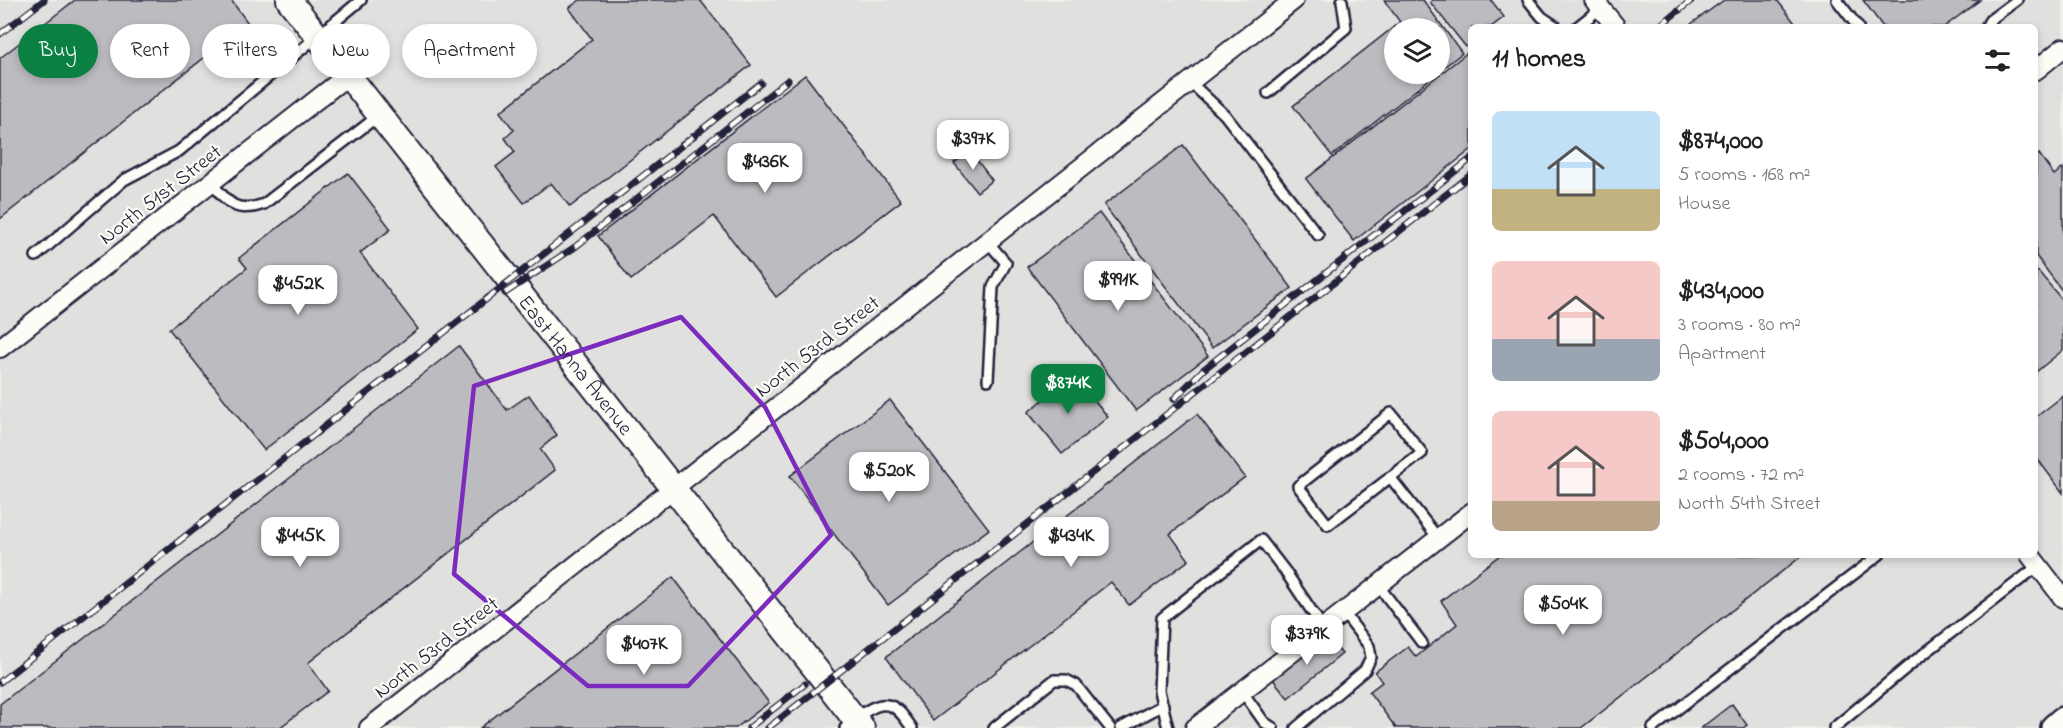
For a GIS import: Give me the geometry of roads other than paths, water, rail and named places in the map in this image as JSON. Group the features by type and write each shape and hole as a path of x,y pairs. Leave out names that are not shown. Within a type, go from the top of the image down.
{"main road":[{"path":"2055,728 2063,721"}],"street":[{"name":"East Hanna Avenue","path":"289,0 311,27"},
{"name":"North 53rd Street","path":"369,728 1294,0"},
{"path":"1598,4 1614,24"},
{"path":"2038,68 2063,48"},
{"name":"North 51st Street","path":"0,348 344,78"},
{"name":"East Hanna Avenue","path":"350,78 673,488 854,725"},
{"path":"1195,728 1468,515"},
{"path":"2034,560 2059,587"}],"lane":[{"path":"333,24 362,0"},
{"path":"1268,93 1346,28 1342,0"},
{"path":"1528,0 1542,17 1552,24"},
{"path":"1838,0 1856,24"},
{"path":"1988,24 2017,0"},
{"path":"1580,24 1598,4"},
{"path":"36,256 124,180 179,151 311,42"},
{"path":"1190,82 1226,115 1318,234"},
{"path":"212,182 224,198 237,207 251,209 264,204 380,115"},
{"path":"987,241 1006,263 993,287 988,380"},
{"path":"1391,413 1422,453 1390,477 1328,525 1298,486 1391,413"},
{"path":"1390,477 1438,538"},
{"path":"1168,728 1159,691 1162,618 1261,540 1323,628"},
{"path":"1653,728 1875,558"},
{"path":"1834,728 2034,560"},
{"path":"1378,585 1422,643"},
{"path":"1296,728 1365,670 1371,657 1369,646 1343,612"},
{"path":"994,728 1054,680 1066,680 1076,685 1110,728"},
{"path":"1242,691 1264,722 1273,728"},
{"path":"854,725 879,705 888,705 899,711 912,728"},
{"path":"1121,728 1162,705"}],"railway":[{"path":"0,34 44,0"},
{"path":"1662,24 1692,0"},
{"path":"505,293 575,247 788,80"},
{"path":"0,682 761,83"},
{"path":"1174,399 1204,369 1468,161"},
{"path":"768,728 1468,177"},
{"path":"749,728 805,684"}]}
